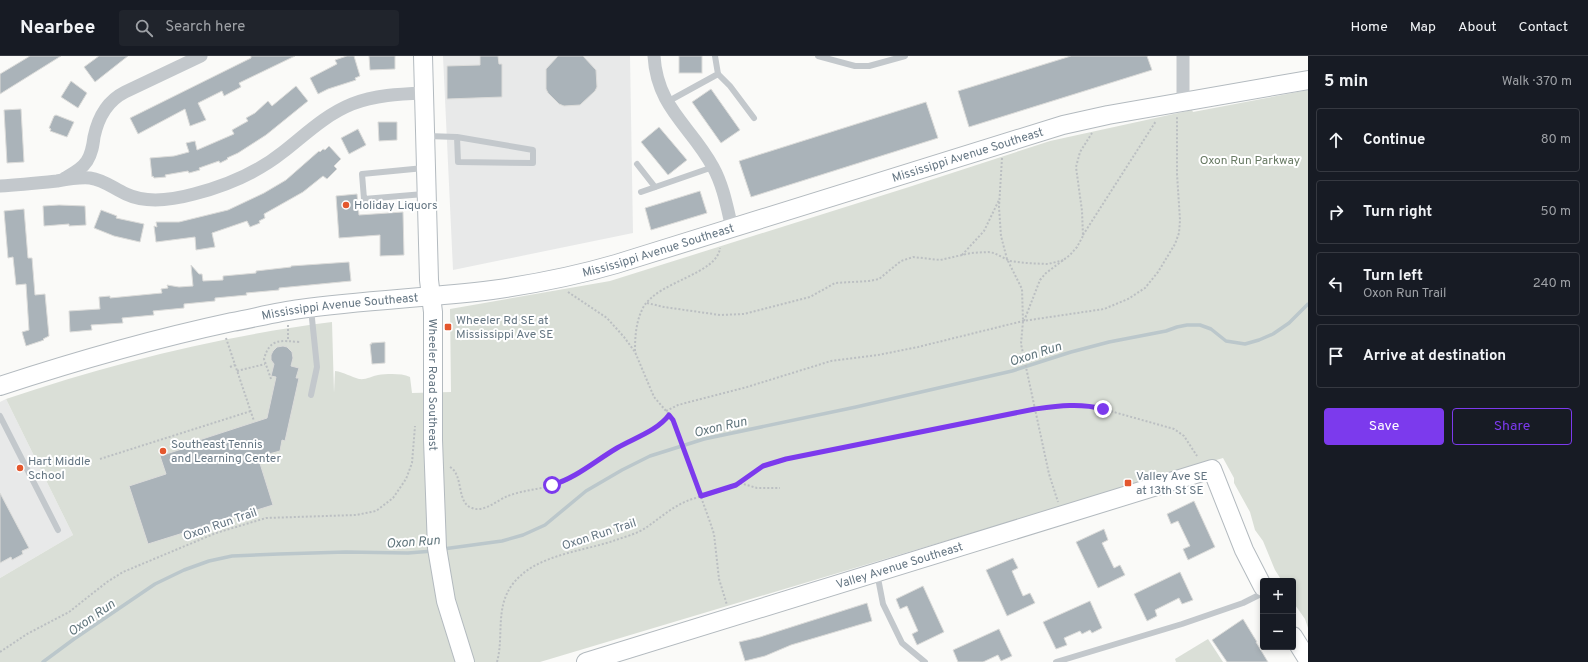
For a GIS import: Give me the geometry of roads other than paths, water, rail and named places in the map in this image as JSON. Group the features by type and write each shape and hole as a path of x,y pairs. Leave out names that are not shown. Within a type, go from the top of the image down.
{"main road":[{"name":"Wheeler Road Southeast","path":"423,56 429,280 432,312 433,440 439,562 446,601 465,662"},
{"name":"Mississippi Avenue Southeast","path":"0,386 107,352 163,337 268,314 510,287 583,273 1063,124 1102,116 1180,109 1308,80"},
{"name":"Valley Avenue Southeast","path":"586,662 1212,469 1242,544 1260,581"},
{"path":"1296,641 1308,660"}],"street":[{"path":"58,181 81,168 88,160 92,150 99,120 104,111 115,98 201,56"},
{"path":"654,56 657,78 667,102 676,116 701,147 720,182 732,228"},
{"path":"1180,109 1183,56"},
{"path":"0,186 86,178 103,181 127,194 143,199 165,199 193,194 225,184 257,169 284,152 322,120 362,100 381,96 424,93"},
{"path":"92,150 92,168 103,181"}],"lane":[{"path":"715,56 718,74 730,86 754,118"},
{"path":"818,56 855,66 869,66 905,56"},
{"path":"667,102 718,74"},
{"path":"425,136 456,137 533,150 533,163 458,162 456,137"},
{"path":"637,164 655,187"},
{"path":"641,192 713,167"},
{"path":"426,168 362,174 364,199 427,194"},
{"path":"311,308 317,367 311,395"},
{"path":"0,416 58,530"},
{"path":"876,572 883,604 902,643 925,662"},
{"path":"1056,662 1182,624 1243,603 1260,594"}],"waterway":[{"name":"Oxon Run","path":"443,549 502,541 523,535 545,525 586,491 622,470 650,456 704,439 856,407 1012,371 1071,352 1109,342 1166,331 1187,325 1200,325 1211,329 1226,341 1245,344 1273,334 1289,323 1308,304"},
{"name":"Oxon Run","path":"43,662 155,584 184,570 209,561 232,556 346,552 408,553 433,551"}],"place":[{"name":"Holiday Liquors","path":"346,205"},
{"name":"Wheeler Rd SE at Mississippi Ave SE","path":"448,327"},
{"name":"Southeast Tennis and Learning Center","path":"163,451"},
{"name":"Hart Middle School","path":"20,468"},
{"name":"Valley Ave SE at 13th St SE","path":"1128,483"}],"park label":[{"name":"Oxon Run Parkway","path":"1250,160"}]}
